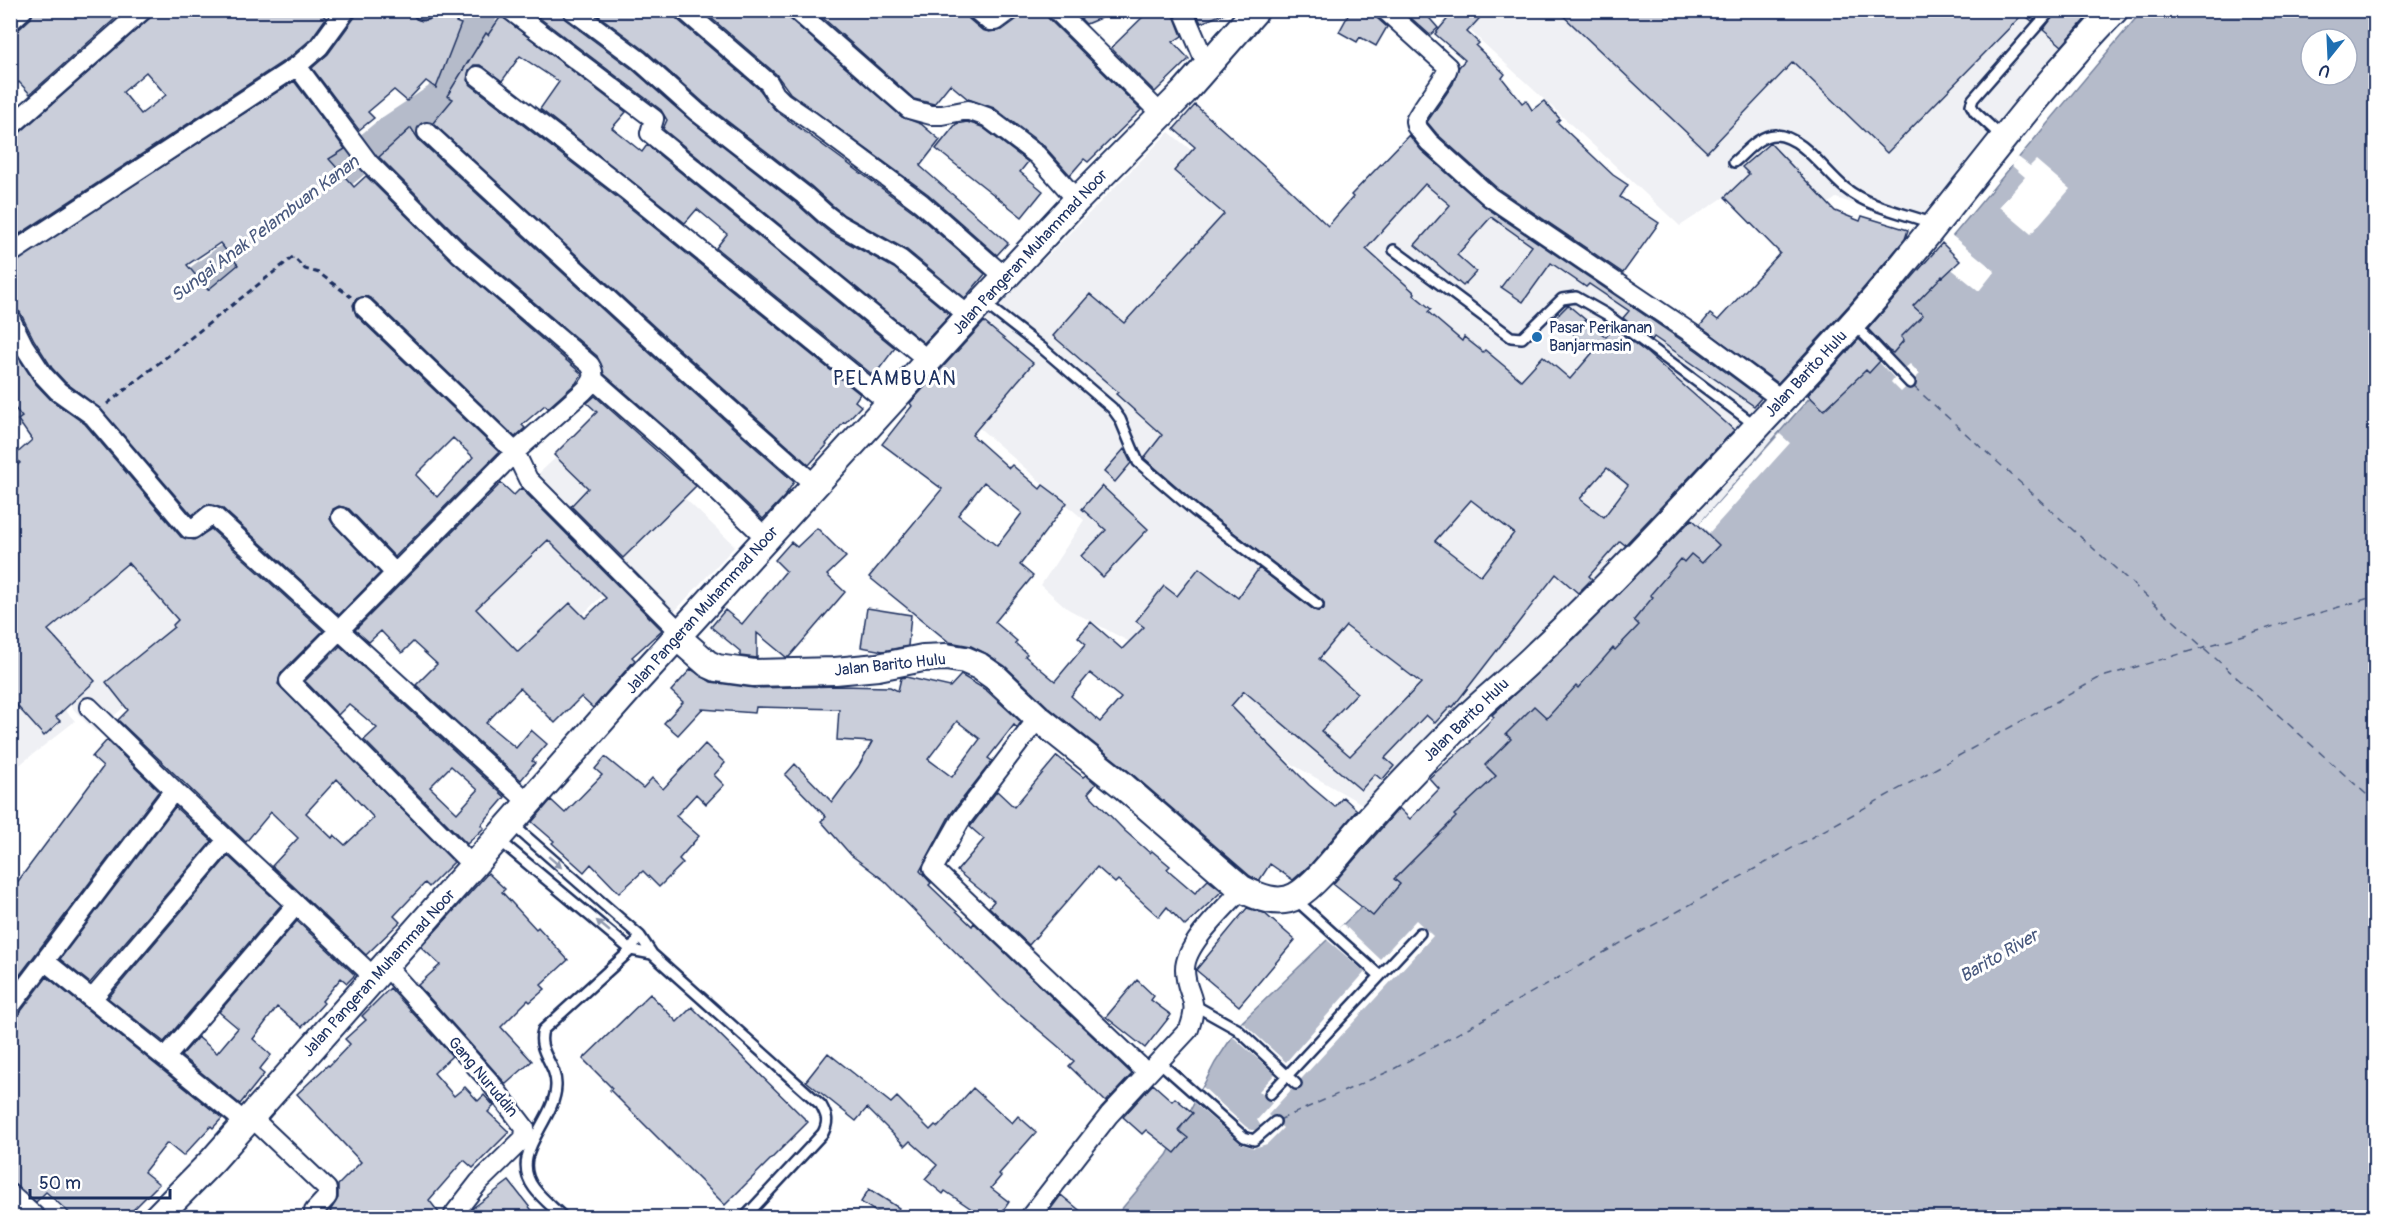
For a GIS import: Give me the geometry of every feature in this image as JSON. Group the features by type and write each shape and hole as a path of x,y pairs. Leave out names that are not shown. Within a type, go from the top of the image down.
{"street":[{"path":"10,22 23,10"},
{"path":"10,127 143,10"},
{"path":"510,10 654,119 650,133 929,361"},
{"path":"572,10 639,60 697,112 832,219 900,259 975,309"},
{"path":"684,10 769,83 783,102 921,203 1005,277"},
{"path":"796,10 909,109 931,115 968,110 987,117 1037,155 1077,200"},
{"path":"976,10 989,21 995,21 1010,10"},
{"path":"1056,10 1162,115"},
{"path":"1183,10 1207,66"},
{"name":"Jalan Pangeran Muhammad Noor","path":"156,1218 213,1160 679,635 975,309 1077,200 1162,115 1256,10"},
{"path":"1384,10 1448,67 1446,74 1436,85 1414,121 1430,142 1490,197 1703,340 1782,400"},
{"name":"Jalan Barito Hulu","path":"679,635 708,664 717,668 754,673 836,671 878,667 923,658 946,657 965,660 979,666 996,678 1038,718 1121,783 1242,889 1267,899 1293,898 1304,891 1398,786 1483,701 1536,656 1645,547 1782,400 1853,323 1936,225 2055,76 2115,10"},
{"path":"10,254 297,66 319,46 344,11"},
{"path":"297,66 369,164 460,254 590,365 594,372 593,379 584,391 515,452 289,683 474,866"},
{"path":"478,76 625,189 890,404"},
{"path":"427,132 662,350 816,486"},
{"path":"364,307 515,452 528,479 679,635"},
{"path":"10,318 43,375 58,391 93,416 189,529 193,529 210,515 215,517 529,803"},
{"path":"593,379 674,450 767,538"},
{"path":"341,517 395,573"},
{"name":"Gang Nuruddin","path":"89,707 296,905 380,972 489,1081 525,1128 524,1138 479,1182 454,1214 454,1218"},
{"path":"1038,718 960,821 933,869 1152,1067"},
{"path":"10,1007 174,790"},
{"path":"92,999 227,840"},
{"path":"1029,1218 1109,1115 1189,1029 1194,1016 1194,1005 1185,971 1186,962 1194,945 1242,889"},
{"path":"165,1058 296,905"},
{"path":"46,962 165,1058 249,1120 327,1189 327,1197 314,1211"},
{"path":"10,1194 37,1218"}],"lane":[{"path":"2004,139 1975,112 1971,105 1973,99 2051,10"},
{"path":"1734,162 1757,142 1768,136 1791,138 1846,188 1871,204 1905,213 1936,225"},
{"path":"1394,250 1511,337 1522,338 1562,299 1576,297 1606,314 1757,427"},
{"path":"975,309 1042,348 1112,408 1120,419 1138,462 1195,511 1318,605"},
{"path":"1853,323 1910,383"},
{"path":"505,831 640,936 652,954 820,1105 827,1117 827,1125 823,1133 749,1216"},
{"path":"505,831 631,950 652,954"},
{"path":"1293,898 1380,976"},
{"path":"1270,1094 1420,933"},
{"path":"564,1218 534,1188 524,1166 527,1152 549,1113 556,1085 555,1071 540,1046 540,1039 543,1030 631,950 640,936"},
{"path":"1194,1005 1237,1029 1296,1084"},
{"path":"1152,1067 1244,1137 1254,1140 1275,1122"}],"path":[{"path":"93,416 293,257 305,269 319,273 364,307"}],"shaded area":[{"path":"1449,11 2105,11 1916,224 1836,198 1785,236 1735,190 1680,226"},
{"path":"1169,132 1248,197 1325,276 1424,150 1498,211 1770,398 1792,420 1665,582 1635,557 1582,592 1451,713 1364,805 1295,766 1171,664 1068,609 1041,585 1084,520 943,396 997,333 983,317 997,307"},
{"path":"79,409 243,606 95,732 11,643 11,468"},
{"path":"599,417 735,546 673,613 533,479"},
{"path":"543,491 625,573 507,689 419,599"},
{"path":"10,650 75,721 13,770 10,767"}],"water":[{"name":"Barito River","path":"2142,11 2375,11 2375,1217 1114,1218 1167,1155 1215,1063 1242,1022 1385,884 1529,704 1653,577 1859,341 1878,325"}],"pier":[{"path":"2018,157 2030,166 2036,160 2070,189 2031,234 1999,207 2025,177 2011,165"},
{"path":"1950,234 1995,271 1979,291 1934,255"},
{"path":"1870,331 1905,368 1910,364 1920,374 1901,392 1891,382 1894,378 1859,341"},
{"path":"1780,434 1790,443 1709,533 1699,524"},
{"path":"1416,920 1433,936 1268,1115 1283,1128 1267,1144 1254,1148 1241,1144 1194,1103 1203,1087 1245,1126 1251,1130 1257,1130 1261,1126 1257,1120 1272,1103 1259,1091 1275,1074 1233,1037 1242,1022 1286,1062 1365,972 1326,939 1343,924 1380,959"}],"building":[{"path":"34,10 125,10 30,94 19,82 10,89 10,33 18,30 31,18"},
{"path":"154,10 317,10 326,18 311,39 290,57 20,234 10,221 10,138 17,135 150,18","holes":["146,72 166,95 141,114 123,92"]},
{"path":"357,10 411,10 416,19 422,21 430,19 435,10 461,10 456,22 461,24 436,88 426,81 407,101 394,90 368,112 374,118 359,130 312,68 328,54 355,17"},
{"path":"529,10 561,10 565,19 632,69 690,120 832,234 894,268 950,315 924,343 663,129 667,120 661,110"},
{"path":"591,10 673,10 677,19 760,90 775,110 914,212 985,274 965,298 907,250 844,215 811,186 704,103 646,51"},
{"path":"702,10 785,10 789,18 902,117 921,124 940,140 920,166 1008,243 997,255 928,194 790,93 776,74"},
{"path":"814,10 965,10 969,19 982,30 989,32 1002,30 1017,19 1021,10 1045,10 1048,18 1141,110 1088,162 1084,159 1070,175 1044,146 994,108 968,99 950,84 934,104 914,99"},
{"path":"1072,10 1117,10 1117,11 1086,24"},
{"path":"1150,10 1172,10 1182,36 1173,42 1189,59 1155,92 1111,48"},
{"path":"1195,10 1230,10 1230,11 1201,23"},
{"path":"1351,10 1374,10 1377,18 1387,27 1376,46 1360,37 1357,42 1339,32"},
{"path":"1402,10 1428,10 1425,13 1438,28 1430,35"},
{"path":"1455,10 1487,10 1467,32 1479,43 1476,46 1505,74 1502,78 1522,103 1526,100 1532,110 1544,101 1560,119 1557,122 1613,175 1628,185 1620,197 1659,223 1623,273 1497,188 1437,134 1427,122 1453,84 1459,67 1465,60 1435,34"},
{"path":"1557,10 2042,10 2032,21 2023,14 1887,153 1793,62 1707,152"},
{"path":"2058,10 2093,10 2062,46 2043,30"},
{"path":"501,16 626,112 612,128 642,152 647,145 895,348 874,376 716,248 727,234 697,209 685,223 540,109 559,82 520,56 502,81 480,65 474,65 469,70 467,80 471,85 618,198 860,394 855,401 861,406 844,422 809,465 433,123 453,99 447,96 486,33 488,35"},
{"path":"294,81 345,149 329,159 354,187 366,176 453,262 582,374 576,383 548,408 545,405 522,425 525,428 515,437 372,299 366,296 356,299 353,305 356,315 499,452 395,557 349,509 339,506 333,509 330,519 333,524 380,573 339,615 222,508 208,504 192,515 101,409 65,382 52,368 34,340 20,312 10,307 10,265","holes":["220,243 238,265 208,290 187,265","453,438 473,457 437,497 416,475"]},
{"path":"1195,105 1328,226 1353,197 1351,195 1409,135 1421,150 1484,206 1696,350 1761,398 1754,406 1654,337 1652,340 1623,318 1629,311 1589,284 1586,287 1551,263 1523,302 1501,287 1532,246 1491,217 1457,255 1476,272 1463,286 1415,245 1450,205 1425,184 1366,249 1431,309 1428,312 1462,341 1464,337 1483,352 1485,350 1521,380 1543,356 1570,379 1594,351 1555,318 1568,305 1606,337 1614,328 1647,353 1734,430 1625,545 1620,541 1589,576 1592,579 1578,593 1556,574 1453,707 1451,706 1435,723 1426,715 1385,758 1394,766 1382,780 1375,774 1361,790 1244,691 1231,706 1309,785 1335,807 1343,797 1357,810 1311,864 1293,880 1270,864 1259,881 1250,876 1131,773 1048,707 1005,666 971,646 949,642 869,577 942,489 882,444 912,406 910,403 984,322 1033,363 972,435 1009,468 1012,465 1040,489 1043,485 1067,503 1020,565 1033,576 995,622 1017,641 1015,643 1027,654 1025,656 1055,681 1086,644 1078,637 1091,622 1122,649 1144,627 1136,621 1164,586 1177,596 1199,568 1238,598 1259,568 1314,610 1324,609 1322,600 1199,506 1144,458 1162,435 1116,394 1118,392 1053,336 1090,294 1124,323 1224,214 1174,171 1195,147 1174,129","holes":["1607,468 1628,485 1604,517 1580,499","984,482 1022,513 997,546 958,515","1471,500 1514,533 1481,576 1435,541","1346,626 1421,683 1350,756 1321,731 1357,693 1319,659","1090,673 1121,698 1100,722 1071,696"]},
{"path":"967,122 982,127 1028,162 1020,172 1043,191 1022,217 936,149 956,124"},
{"path":"411,128 419,140 654,357 794,482 784,497 763,519 682,442 604,374 597,356 468,246 379,157"},
{"path":"1770,143 1835,211 1860,221 1862,216 1908,230 1905,239 1851,303 1778,383 1700,326 1710,314 1718,320 1780,253 1725,197 1749,174 1742,167"},
{"path":"1942,243 1960,261 1913,306 1923,315 1901,337 1904,340 1893,353 1868,329"},
{"path":"1859,339 1880,361 1869,373 1866,370 1824,410 1808,395"},
{"path":"10,344 35,383 51,400 85,424 181,537 194,540 211,529 323,631 281,673 278,684 454,862 429,887 425,883 394,916 400,922 366,955 272,866 298,838 271,812 246,842 118,720 128,710 106,682 174,627 173,625 178,620 128,563 48,630 95,681 56,717 60,721 44,736 10,698 10,471 20,463 14,456 32,440 18,420 22,417 10,402","holes":["337,779 374,818 345,845 334,835 332,838 306,813"]},
{"path":"595,396 696,486 623,558 571,506 588,488 554,455 597,412 587,403"},
{"path":"1124,449 1131,463 1115,482 1104,472"},
{"path":"501,483 514,495 521,488 662,630 632,657 635,660 593,708 581,697 555,723 520,688 486,723 516,748 531,730 547,744 532,761 535,763 521,780 416,685 437,664 413,642 402,653 381,631 369,642 355,630","holes":["548,540 606,598 585,618 570,603 518,652 476,609"]},
{"path":"1102,486 1148,529 1103,577 1081,556 1106,530 1082,509"},
{"path":"1692,519 1719,545 1702,563 1691,554 1684,562 1681,559 1650,595 1653,597 1634,620 1639,625 1615,650 1613,648 1578,688 1576,686 1547,718 1534,706 1506,734 1511,739 1485,765 1496,776 1454,815 1456,817 1394,879 1400,884 1373,916 1333,884 1399,808 1410,819 1439,789 1429,778 1471,742 1494,717 1492,715 1575,638"},
{"path":"817,528 846,557 827,575 845,592 789,657 757,633 757,658 740,656 740,651 711,627 725,610 742,624 786,571 775,560 791,542 797,547"},
{"path":"867,608 911,615 908,646 883,651 861,647"},
{"path":"340,646 505,797 481,825 484,828 467,844 364,740 377,728 349,704 338,715 305,681","holes":["451,766 478,790 457,813 430,787"]},
{"path":"691,669 711,682 754,688 890,687 898,691 901,678 906,677 950,687 961,675 986,690 1021,722 1017,728 1014,725 988,758 992,761 950,815 920,871 931,883 929,885 972,926 974,923 1132,1074 1106,1102 1069,1066 1074,1061 1000,997 885,881 851,855 821,821 826,817 785,775 795,764 832,802 858,767 872,742 837,740 839,709 756,707 755,713 702,709 678,735 664,723 683,702 671,691","holes":["957,721 980,739 952,777 928,759"]},
{"path":"107,740 159,791 10,988 10,892 103,767 92,757"},
{"path":"705,744 725,763 714,775 724,785 706,804 696,794 676,816 699,836 679,859 683,863 659,887 643,871 619,893 591,864 584,872 532,822 551,800 565,813 602,775 595,769 605,757 643,788 652,778 663,789"},
{"path":"1057,756 1083,777 1086,775 1096,784 1088,793 1125,831 1150,853 1152,851 1170,866 1167,869 1195,893 1208,880 1222,891 1185,926 1167,907 1159,917 1118,880 1115,883 1097,867 1029,945 989,907 994,901 957,871 984,839 970,827 997,791 1014,807"},
{"path":"175,807 212,841 90,983 60,959"},
{"path":"228,856 281,905 164,1042 108,998"},
{"path":"488,873 505,889 502,892 536,929 538,927 568,960 541,985 545,989 530,1002 528,1000 501,1027 532,1061 506,1084 418,985 440,965 421,947"},
{"path":"1247,908 1264,913 1295,940 1239,1006 1196,970"},
{"path":"297,921 355,975 347,983 341,978 322,1001 324,1003 302,1027 277,1007 253,1039 271,1055 259,1070 264,1074 240,1104 181,1056 198,1037 217,1053 238,1028 219,1012"},
{"path":"47,977 222,1118 213,1128 211,1126 183,1156 167,1143 144,1172 159,1184 125,1218 75,1218 46,1192 36,1202 10,1183 10,1018 19,1014"},
{"path":"1137,980 1154,996 1151,1000 1171,1015 1145,1048 1106,1017"},
{"path":"390,988 452,1056 434,1073 454,1096 465,1087 478,1101 484,1095 494,1106 488,1112 509,1132 473,1168 464,1160 429,1200 443,1218 335,1218 330,1211 338,1198 338,1185 361,1162 297,1094 350,1044 345,1039 366,1020 362,1016"},
{"path":"650,994 677,1022 692,1007 808,1122 725,1205 610,1090 612,1088 583,1059"},
{"path":"828,1053 891,1103 897,1097 930,1130 935,1125 938,1127 973,1088 1012,1123 1018,1116 1036,1132 999,1174 1001,1176 991,1188 1009,1202 998,1218 985,1218 945,1191 943,1194 925,1179 937,1165 910,1141 905,1146 867,1108 856,1121 806,1081"},
{"path":"1153,1084 1172,1101 1175,1098 1193,1113 1178,1130 1188,1138 1175,1153 1146,1130 1142,1134 1123,1117"},
{"path":"509,1181 538,1218 466,1218 473,1208"},
{"path":"869,1189 899,1208 893,1218 885,1218 861,1202"},
{"path":"1061,1195 1089,1218 1044,1218"}],"waterway":[{"name":"Sungai Anak Pelambuan Kanan","path":"304,197 339,174 390,132 441,98 478,25 481,10"},
{"name":"Sungai Anak Pelambuan Kanan","path":"163,308 235,255 266,227"},
{"name":"Sungai Anak Pelambuan Kanan","path":"10,415 99,353"}],"ferry route":[{"path":"1913,386 2376,803"},
{"path":"1279,1120 1390,1071 2099,678 2376,596"}],"place":[{"name":"Pasar Perikanan Banjarmasin","path":"1537,337"}],"district":[{"name":"PELAMBUAN","path":"895,378"}]}
